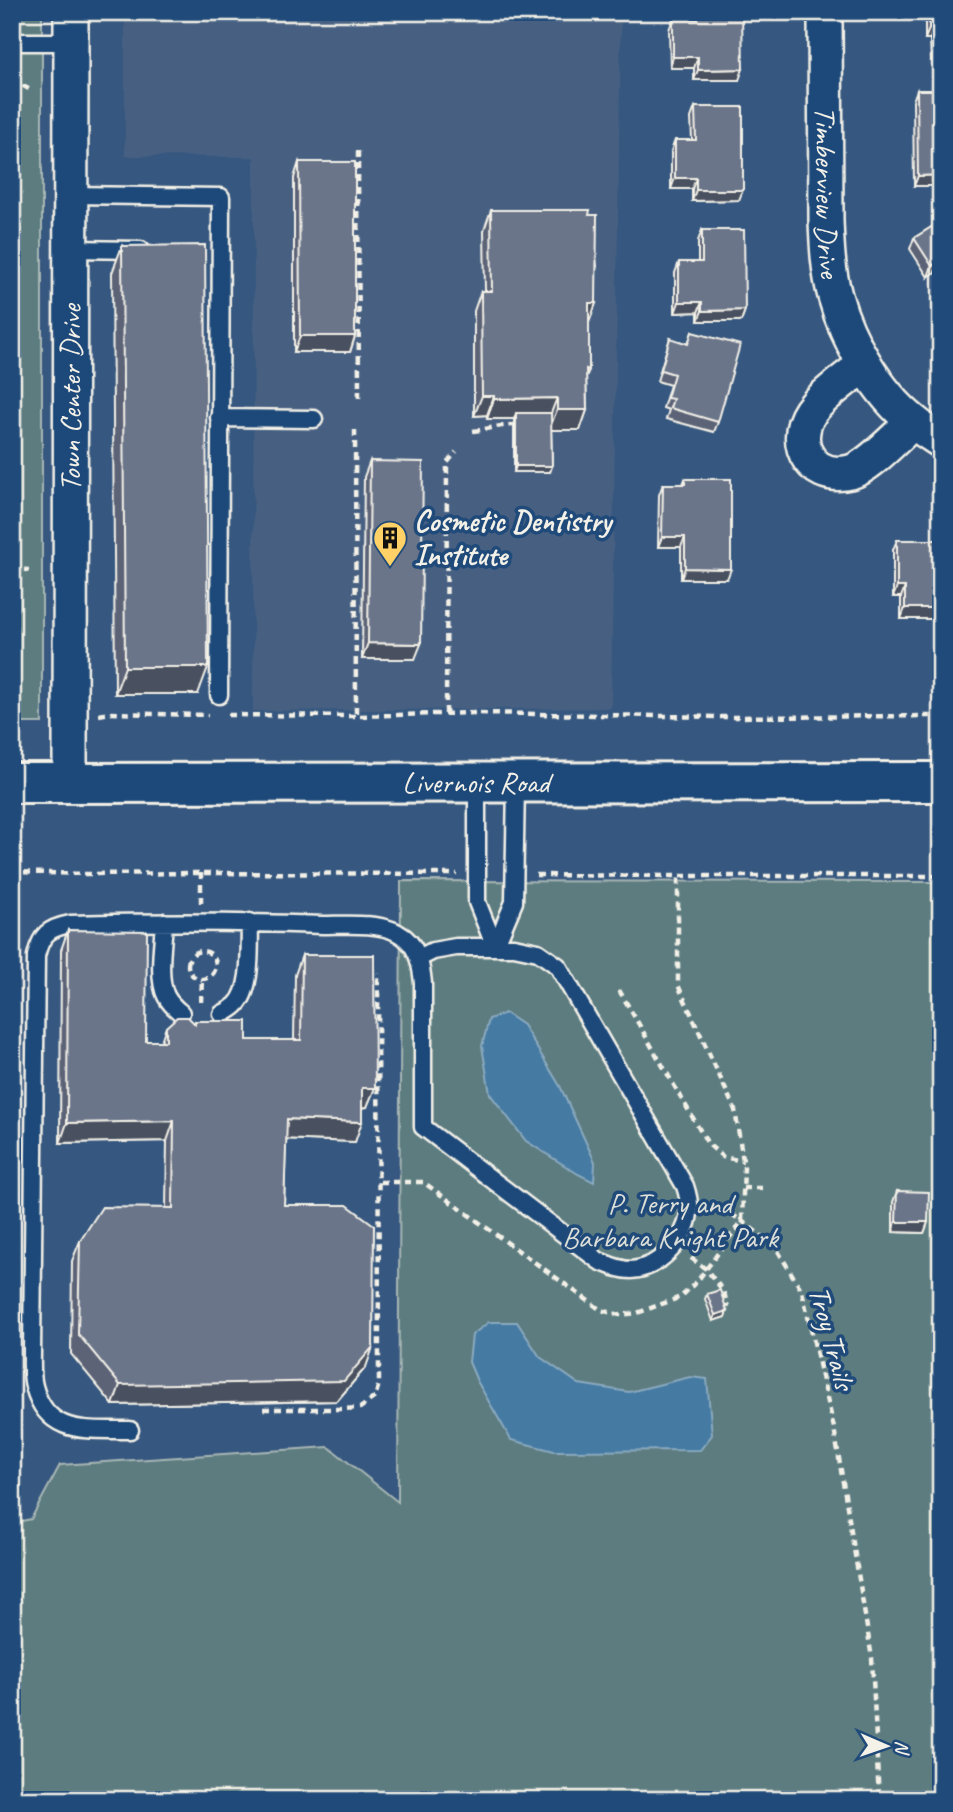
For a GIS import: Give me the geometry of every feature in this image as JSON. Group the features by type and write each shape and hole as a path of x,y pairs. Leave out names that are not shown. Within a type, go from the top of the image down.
{"main road":[{"name":"Livernois Road","path":"12,783 941,782"}],"street":[{"name":"Timberview Drive","path":"825,12 825,220 827,255 834,294 846,329 883,390 913,422 941,440"},
{"name":"Town Center Drive","path":"70,783 71,27"},
{"path":"865,364 814,406 805,422 801,442 807,456 818,469 836,474 852,472 867,464 913,422"}],"lane":[{"path":"12,42 71,27"},
{"path":"70,195 221,197 213,249 219,418 219,695"},
{"path":"70,249 151,250"},
{"path":"219,418 313,419"},
{"path":"477,783 477,902 495,947"},
{"path":"495,947 514,902 516,783"},
{"path":"164,922 162,981 165,995 181,1013"},
{"path":"130,1430 68,1427 53,1420 40,1405 33,1383 36,956 39,943 47,932 58,926 250,922 376,926 398,933 408,940 419,958 423,983 423,1127 599,1261 619,1269 631,1270 655,1264 674,1245 685,1228 689,1200 685,1186 558,966 538,952 514,947 444,948 419,958"},
{"path":"222,1014 238,1004 248,982 250,922"}],"path":[{"path":"12,80 29,89"},
{"path":"358,150 359,402"},
{"path":"473,431 498,425 514,425"},
{"path":"355,430 356,716"},
{"path":"446,714 447,463 456,452"},
{"path":"355,476 367,476"},
{"path":"12,569 29,570"},
{"path":"99,715 213,715"},
{"path":"226,715 941,716"},
{"path":"12,872 461,874"},
{"path":"201,873 201,907"},
{"path":"540,875 941,876"},
{"path":"678,876 678,985 735,1110 743,1161 741,1221"},
{"path":"202,951 214,958 216,965 209,978 202,979 190,973 188,966 194,954 202,951"},
{"path":"263,1409 360,1408 375,1397 379,1384 378,973"},
{"path":"201,1002 202,979"},
{"path":"619,990 708,1144 723,1157 743,1161"},
{"path":"743,1188 763,1188"},
{"name":"Troy Trails","path":"687,1191 702,1196 775,1246 802,1291 834,1428 873,1658 879,1800"},
{"path":"674,1245 706,1269 724,1292 728,1308"}],"shaded area":[{"path":"125,12 621,12 611,708 253,711 254,157 125,156"},
{"path":"505,1013 523,1025 560,1086 595,1162 594,1182 526,1141 490,1094 482,1046 489,1019"},
{"path":"489,1322 517,1322 540,1357 579,1384 629,1392 690,1377 707,1379 712,1435 700,1450 554,1451 511,1440 469,1362 472,1335"}],"green space":[{"path":"12,12 42,12 42,723 12,723"},
{"name":"P. Terry and Barbara Knight Park","path":"401,881 941,882 941,1800 12,1800 12,1523 31,1519 60,1465 329,1447 398,1502"}],"building":[{"path":"698,12 742,12 743,69 698,70 698,57 673,57 673,19 698,19"},
{"path":"929,12 941,12 941,50 935,50 934,29 929,29"},
{"path":"917,90 941,90 941,175 918,176"},
{"path":"695,107 743,107 743,190 696,190 696,178 675,178 675,140 696,140"},
{"path":"299,162 355,162 355,336 300,336"},
{"path":"491,210 590,210 589,215 597,215 596,303 589,303 587,410 557,410 557,398 494,399 494,396 482,396 481,291 492,291"},
{"path":"941,221 941,264 939,261 932,266 914,238"},
{"path":"702,230 744,230 745,310 702,311 702,302 679,302 679,262 702,262"},
{"path":"205,245 208,667 125,667 122,246"},
{"path":"692,332 740,345 718,422 670,408 673,399 667,398 674,374 661,370 670,338 688,344"},
{"path":"516,413 551,413 552,466 516,466"},
{"name":"Cosmetic Dentistry Institute","path":"370,461 423,462 421,644 368,643"},
{"path":"685,479 731,479 731,569 685,568 685,537 662,537 663,484 685,484"},
{"path":"897,540 941,540 938,608 905,608 905,587 897,587"},
{"path":"68,930 147,931 146,1041 166,1041 166,1027 177,1017 188,1017 195,1024 195,1021 247,1021 247,1040 301,1040 302,955 374,955 375,1088 362,1088 362,1122 287,1119 284,1205 347,1205 374,1225 373,1347 344,1381 120,1385 78,1334 80,1241 102,1207 173,1208 174,1121 67,1123"},
{"path":"897,1191 929,1192 928,1222 896,1222"},
{"path":"720,1290 727,1311 715,1315 707,1294"}],"place":[{"name":"Cosmetic Dentistry Institute","path":"390,568"}]}
